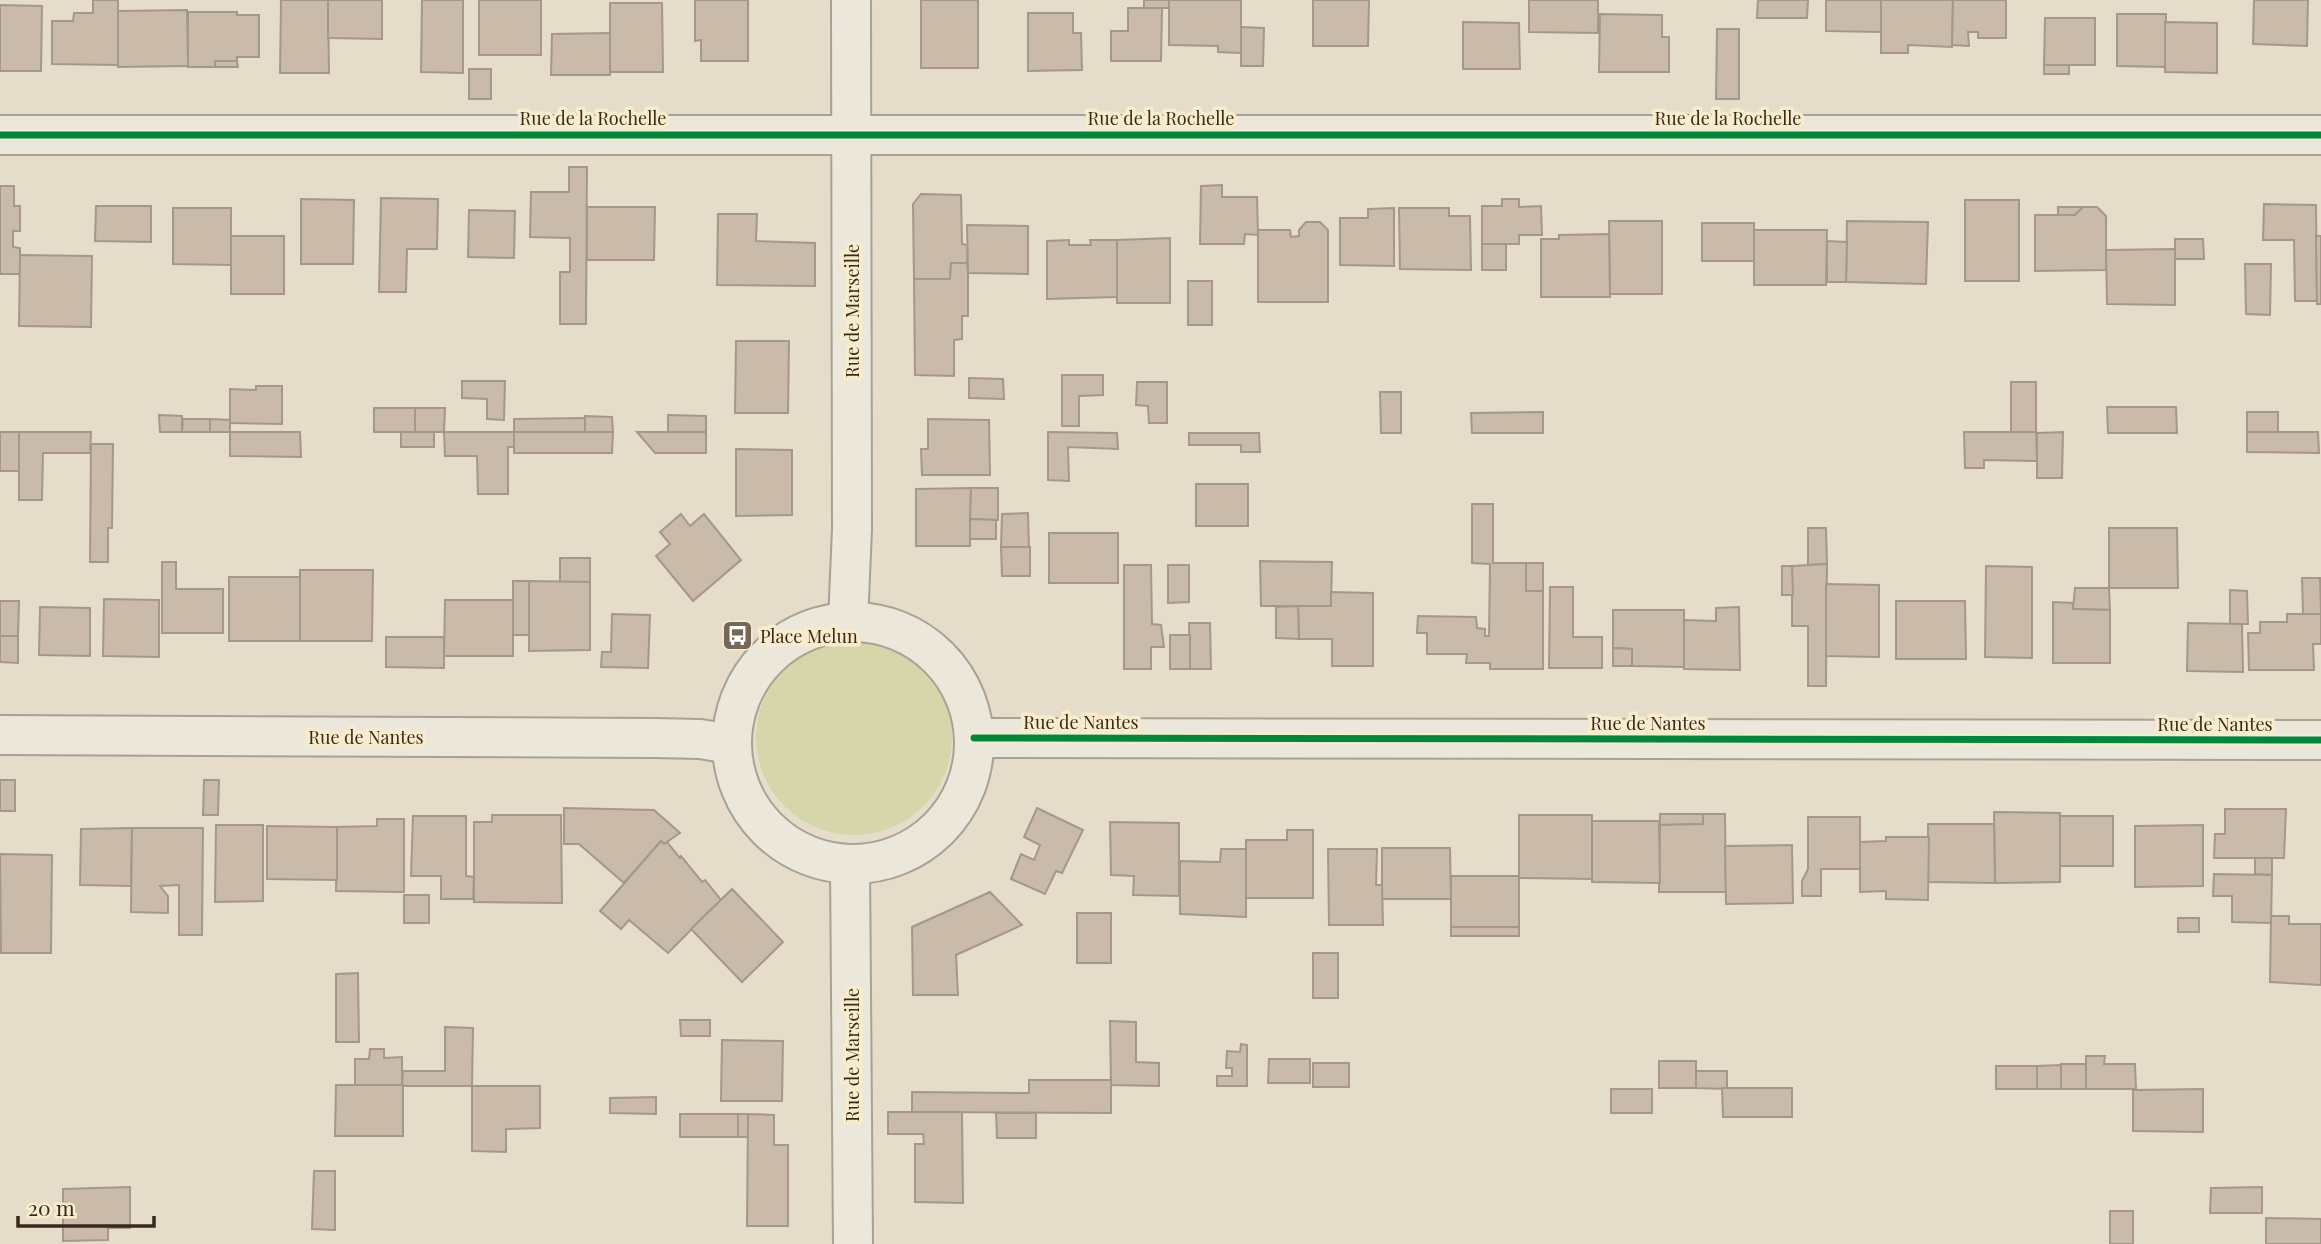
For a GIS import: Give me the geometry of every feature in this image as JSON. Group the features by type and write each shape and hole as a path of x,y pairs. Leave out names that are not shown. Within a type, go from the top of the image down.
{"street":[{"name":"Rue de Marseille","path":"848,622 852,529 851,0"},
{"name":"Rue de la Rochelle","path":"0,135 2321,135"},
{"path":"848,622 886,626 920,642 949,667 967,701 974,738 971,771 963,792 938,830 910,850 881,861 850,866 807,856 777,838 752,812 737,780 731,744 737,707 753,674 779,647 812,629 848,622"},
{"name":"Rue de Nantes","path":"0,736 688,738 731,744"},
{"name":"Rue de Nantes","path":"974,738 2321,740"},
{"name":"Rue de Marseille","path":"850,866 853,1244"}],"green space":[{"path":"854,639 892,646 924,667 945,699 952,737 945,775 924,807 892,828 854,835 816,828 784,807 763,775 756,737 763,699 784,667 816,646"}],"building":[{"path":"93,0 118,0 118,65 52,64 52,21 73,21 74,13 93,13"},
{"path":"281,0 328,0 329,73 280,73"},
{"path":"328,0 382,0 382,39 328,38"},
{"path":"422,0 463,0 463,73 421,72"},
{"path":"479,0 541,0 541,55 479,55"},
{"path":"695,0 748,0 748,61 701,61 701,40 695,41"},
{"path":"921,0 978,0 978,68 921,68"},
{"path":"1144,0 1169,0 1169,8 1144,8"},
{"path":"1169,0 1241,0 1241,53 1218,52 1218,46 1169,45"},
{"path":"1313,0 1369,0 1368,46 1313,46"},
{"path":"1529,0 1598,0 1598,33 1529,32"},
{"path":"1758,0 1808,0 1807,18 1757,18"},
{"path":"1826,0 1881,0 1881,32 1826,31"},
{"path":"1881,0 1953,0 1952,47 1908,45 1908,53 1881,53"},
{"path":"1953,0 2006,0 2006,38 1978,38 1978,32 1968,32 1969,46 1952,45"},
{"path":"2254,0 2308,0 2307,46 2253,44"},
{"path":"610,3 662,3 663,72 610,72"},
{"path":"0,5 42,6 41,71 0,71"},
{"path":"1128,8 1162,8 1161,61 1111,61 1111,31 1128,31"},
{"path":"187,10 188,66 118,67 118,11"},
{"path":"188,12 259,15 259,57 215,61 215,67 188,67"},
{"path":"1028,13 1073,13 1073,33 1081,33 1082,70 1028,71"},
{"path":"1600,14 1662,15 1662,37 1669,37 1669,72 1599,72"},
{"path":"2117,14 2166,14 2165,67 2117,66"},
{"path":"2045,18 2095,18 2095,65 2044,65"},
{"path":"1463,22 1519,23 1520,69 1463,69"},
{"path":"2165,22 2217,23 2217,73 2165,72"},
{"path":"1241,27 1264,28 1263,66 1241,66"},
{"path":"1717,29 1739,29 1739,99 1716,99"},
{"path":"610,33 610,75 551,75 552,34"},
{"path":"215,61 237,61 238,67 215,67"},
{"path":"2044,65 2069,65 2069,74 2044,74"},
{"path":"469,69 491,69 491,99 469,99"},
{"path":"569,167 587,167 586,324 560,324 560,272 570,272 570,238 530,237 531,192 569,192"},
{"path":"1222,185 1222,197 1257,197 1258,235 1245,234 1244,244 1200,244 1201,186"},
{"path":"0,186 14,186 14,206 20,206 20,231 13,231 13,247 20,248 20,274 0,274"},
{"path":"921,194 961,195 962,244 968,245 967,263 951,263 950,279 914,279 913,204"},
{"path":"381,198 438,199 437,249 407,249 406,292 379,292"},
{"path":"301,199 354,200 353,264 301,264"},
{"path":"1502,199 1519,199 1519,207 1541,206 1542,235 1519,235 1519,244 1482,244 1482,206 1502,206"},
{"path":"1965,200 2019,200 2019,281 1965,281"},
{"path":"2264,204 2316,205 2317,301 2295,301 2294,240 2263,240"},
{"path":"96,206 151,206 151,242 95,241"},
{"path":"587,207 655,207 654,260 587,260"},
{"path":"2058,207 2083,207 2075,215 2058,215"},
{"path":"2083,207 2097,207 2106,216 2106,270 2035,271 2035,215 2075,215"},
{"path":"173,208 231,208 231,265 173,264"},
{"path":"1394,208 1394,266 1340,265 1340,218 1368,218 1368,209"},
{"path":"1399,208 1449,208 1449,216 1470,216 1471,270 1400,269"},
{"path":"469,210 515,211 514,258 468,257"},
{"path":"718,214 757,214 756,241 815,243 815,286 717,285"},
{"path":"1609,221 1662,221 1662,294 1610,294"},
{"path":"1847,221 1928,222 1926,284 1846,282"},
{"path":"1306,222 1320,222 1328,230 1328,302 1258,302 1258,230 1290,230 1291,237 1299,236 1299,230"},
{"path":"1702,223 1754,223 1754,261 1702,261"},
{"path":"967,225 1028,226 1028,274 968,273"},
{"path":"1754,230 1827,230 1826,285 1754,285"},
{"path":"1609,234 1610,297 1541,297 1541,239 1559,239 1559,235"},
{"path":"231,236 284,236 284,294 231,294"},
{"path":"2316,236 2321,236 2321,304 2317,304"},
{"path":"1170,238 1170,303 1117,303 1117,240"},
{"path":"2175,239 2203,239 2204,259 2175,259"},
{"path":"1069,240 1069,245 1091,245 1090,240 1117,240 1117,297 1047,299 1047,241"},
{"path":"1827,241 1847,242 1846,282 1827,282"},
{"path":"1482,244 1506,244 1506,270 1482,270"},
{"path":"2175,249 2175,305 2107,304 2106,250"},
{"path":"20,255 92,256 91,327 19,326"},
{"path":"951,263 967,263 968,273 968,316 962,316 962,339 954,340 954,376 915,375 914,279 950,279"},
{"path":"2245,264 2271,264 2270,315 2246,314"},
{"path":"1188,281 1212,281 1212,325 1188,325"},
{"path":"736,341 789,341 788,413 735,413"},
{"path":"1062,375 1103,375 1103,395 1079,396 1079,426 1062,426"},
{"path":"969,378 1003,379 1004,399 969,398"},
{"path":"462,381 505,381 504,420 487,419 487,399 462,398"},
{"path":"1137,382 1167,382 1167,423 1149,423 1148,406 1136,405"},
{"path":"2011,382 2036,382 2036,432 2011,432"},
{"path":"256,386 282,386 282,424 230,423 230,389 256,390"},
{"path":"1380,392 1401,392 1401,433 1381,433"},
{"path":"2107,407 2176,407 2177,433 2108,433"},
{"path":"374,408 415,408 415,432 374,432"},
{"path":"415,408 445,408 444,432 415,432"},
{"path":"1543,412 1543,433 1472,433 1471,413"},
{"path":"2247,412 2278,412 2278,433 2247,432"},
{"path":"159,415 182,416 182,432 160,432"},
{"path":"668,415 706,416 706,432 668,432"},
{"path":"585,416 612,417 613,432 585,432"},
{"path":"585,418 585,432 514,432 514,419"},
{"path":"183,419 210,419 210,432 182,432"},
{"path":"210,419 230,420 230,432 210,432"},
{"path":"928,419 989,420 990,475 922,475 921,449 928,449"},
{"path":"0,432 19,432 19,471 0,471"},
{"path":"19,432 91,432 90,453 43,453 42,500 19,500"},
{"path":"230,432 300,432 301,457 230,456"},
{"path":"401,432 434,432 434,447 401,447"},
{"path":"444,432 514,432 514,447 508,447 508,494 478,494 477,456 445,456"},
{"path":"514,432 613,432 612,453 514,453"},
{"path":"637,432 706,432 706,453 655,453"},
{"path":"1048,432 1117,433 1118,449 1068,447 1069,481 1048,480"},
{"path":"1964,432 2036,432 2037,461 1984,460 1984,468 1965,468"},
{"path":"2063,432 2062,478 2037,478 2037,433"},
{"path":"2247,432 2318,432 2319,453 2247,452"},
{"path":"1189,433 1259,433 1260,452 1241,452 1241,445 1189,445"},
{"path":"91,444 113,444 112,528 108,528 108,562 90,562"},
{"path":"736,449 792,450 792,515 736,516"},
{"path":"1196,484 1248,484 1248,526 1196,526"},
{"path":"971,488 970,546 916,546 916,489"},
{"path":"971,488 998,488 998,520 970,519"},
{"path":"1472,504 1493,504 1493,563 1526,563 1526,591 1543,591 1543,669 1490,669 1490,663 1466,663 1467,654 1427,654 1427,633 1417,633 1418,616 1476,617 1477,628 1485,629 1485,636 1489,636 1490,564 1472,563"},
{"path":"1028,513 1029,548 1001,547 1002,514"},
{"path":"681,514 690,526 704,514 741,560 693,601 656,556 670,544 660,532"},
{"path":"970,519 996,520 996,539 970,539"},
{"path":"1808,528 1826,528 1827,564 1808,565"},
{"path":"2109,528 2177,528 2178,588 2109,588"},
{"path":"1049,533 1118,533 1118,583 1049,583"},
{"path":"1001,547 1030,547 1030,576 1002,576"},
{"path":"560,558 590,558 590,582 560,582"},
{"path":"1260,561 1332,562 1331,606 1261,606"},
{"path":"162,562 176,562 176,589 223,589 223,633 162,633"},
{"path":"1526,563 1543,563 1543,591 1526,591"},
{"path":"1827,564 1826,686 1808,686 1808,626 1792,626 1792,566"},
{"path":"1124,565 1151,565 1152,624 1161,625 1164,647 1151,647 1151,669 1124,669"},
{"path":"1168,565 1189,565 1189,602 1168,603"},
{"path":"1782,566 1792,566 1793,595 1782,595"},
{"path":"1986,566 2032,567 2032,658 1985,657"},
{"path":"300,570 373,570 372,641 300,641"},
{"path":"229,577 300,577 300,641 229,641"},
{"path":"2302,578 2320,578 2321,614 2303,614"},
{"path":"513,581 529,581 529,635 513,635"},
{"path":"529,581 590,582 590,650 529,651"},
{"path":"1826,584 1879,585 1879,657 1826,656"},
{"path":"1550,587 1573,587 1573,637 1602,637 1602,668 1549,668"},
{"path":"2075,588 2109,588 2110,610 2073,609"},
{"path":"2230,590 2247,591 2248,624 2230,624"},
{"path":"1331,592 1373,593 1373,666 1332,666 1332,639 1299,639 1298,606 1331,606"},
{"path":"104,599 159,600 159,657 103,656"},
{"path":"445,600 513,600 513,656 444,656"},
{"path":"0,601 19,601 18,636 0,636"},
{"path":"1896,601 1965,601 1966,659 1896,659"},
{"path":"2053,602 2073,603 2073,609 2110,610 2110,663 2053,663"},
{"path":"1298,606 1299,639 1276,638 1276,607"},
{"path":"40,607 90,608 90,656 39,655"},
{"path":"1739,607 1740,670 1684,669 1684,620 1716,621 1716,608"},
{"path":"1613,610 1684,610 1684,667 1632,666 1632,649 1613,648"},
{"path":"612,614 650,615 648,668 601,667 602,652 611,652"},
{"path":"2287,614 2321,614 2321,644 2313,644 2314,670 2249,670 2248,633 2260,633 2260,622 2287,622"},
{"path":"1189,623 1210,623 1211,669 1190,669"},
{"path":"2188,623 2242,624 2243,672 2187,671"},
{"path":"1170,635 1190,635 1190,669 1170,669"},
{"path":"0,636 18,636 18,663 0,662"},
{"path":"386,637 444,637 444,668 386,667"},
{"path":"1613,648 1632,649 1632,666 1613,666"},
{"path":"0,780 15,780 15,811 0,811"},
{"path":"204,780 219,780 218,815 203,815"},
{"path":"564,808 654,810 680,833 664,844 661,841 624,883 579,844 564,844"},
{"path":"1037,808 1083,830 1062,873 1056,871 1045,894 1011,879 1021,854 1034,860 1040,845 1024,837"},
{"path":"2225,809 2286,809 2284,858 2214,858 2215,834 2225,834"},
{"path":"1994,812 2060,813 2060,882 1995,883"},
{"path":"1660,814 1703,814 1703,824 1660,825"},
{"path":"1703,814 1725,814 1726,892 1659,892 1660,825 1703,824"},
{"path":"492,815 561,815 562,903 474,902 474,822 492,822"},
{"path":"1519,815 1592,815 1592,879 1519,878"},
{"path":"413,816 466,816 466,876 474,877 473,899 441,899 441,876 411,876"},
{"path":"2060,816 2113,816 2113,866 2060,866"},
{"path":"1808,817 1860,817 1860,869 1821,869 1821,896 1802,896 1802,881 1808,869"},
{"path":"377,819 404,819 404,892 336,891 337,827 377,826"},
{"path":"1592,821 1659,821 1660,883 1592,882"},
{"path":"1110,822 1179,823 1179,896 1133,895 1134,876 1111,875"},
{"path":"1928,824 1994,824 1995,883 1928,882"},
{"path":"216,825 263,825 263,901 215,902"},
{"path":"2203,825 2203,886 2135,887 2135,826"},
{"path":"267,826 337,827 337,880 267,879"},
{"path":"132,828 131,886 80,885 81,829"},
{"path":"132,828 203,828 202,935 179,935 179,885 160,886 168,896 168,913 131,912"},
{"path":"1287,830 1313,830 1313,898 1246,898 1246,840 1287,840"},
{"path":"1886,837 1929,837 1928,900 1886,899 1886,891 1860,892 1860,842 1886,841"},
{"path":"661,841 664,844 667,842 721,900 668,953 629,920 621,929 600,911"},
{"path":"1792,845 1793,903 1726,904 1725,846"},
{"path":"1382,848 1450,848 1451,899 1382,899"},
{"path":"1221,849 1246,849 1246,917 1180,914 1180,861 1220,862"},
{"path":"1328,849 1377,849 1376,885 1382,885 1383,925 1329,925"},
{"path":"0,854 52,855 51,953 1,953"},
{"path":"2255,858 2272,858 2272,875 2255,874"},
{"path":"2214,874 2272,875 2271,923 2232,922 2232,896 2213,896"},
{"path":"1451,876 1519,876 1519,927 1451,927"},
{"path":"732,889 783,942 742,982 691,929"},
{"path":"990,892 1022,925 956,955 958,995 913,995 912,927"},
{"path":"404,895 429,895 429,923 404,923"},
{"path":"1077,913 1111,913 1111,963 1077,963"},
{"path":"2271,916 2289,916 2289,924 2321,924 2321,985 2270,982"},
{"path":"2178,918 2199,918 2199,932 2178,932"},
{"path":"1451,927 1519,927 1519,936 1451,936"},
{"path":"1313,953 1338,953 1338,998 1313,998"},
{"path":"358,973 359,1042 336,1042 336,974"},
{"path":"680,1020 710,1020 710,1036 681,1036"},
{"path":"1110,1021 1136,1022 1136,1062 1159,1063 1159,1086 1111,1085"},
{"path":"445,1027 473,1028 472,1086 402,1086 403,1071 445,1071"},
{"path":"722,1040 783,1041 782,1101 721,1101"},
{"path":"1241,1044 1247,1045 1247,1086 1217,1086 1217,1076 1232,1076 1232,1068 1226,1068 1227,1051 1240,1052"},
{"path":"370,1049 384,1049 384,1058 402,1057 402,1086 355,1085 355,1059 369,1059"},
{"path":"2086,1056 2105,1056 2104,1064 2135,1064 2136,1089 2086,1089"},
{"path":"1269,1059 1310,1059 1310,1083 1268,1083"},
{"path":"1659,1061 1696,1061 1696,1088 1659,1088"},
{"path":"1313,1063 1349,1063 1349,1087 1313,1087"},
{"path":"2061,1064 2086,1064 2086,1089 2061,1089"},
{"path":"2061,1065 2061,1089 2037,1089 2037,1066"},
{"path":"1996,1066 2037,1066 2037,1089 1996,1089"},
{"path":"1696,1071 1727,1071 1727,1089 1696,1088"},
{"path":"1029,1080 1111,1080 1111,1113 912,1112 912,1092 1029,1093"},
{"path":"336,1085 403,1085 403,1136 335,1136"},
{"path":"472,1086 540,1086 540,1128 506,1129 506,1152 472,1151"},
{"path":"1722,1088 1792,1088 1792,1117 1723,1117"},
{"path":"1611,1089 1652,1089 1652,1113 1611,1113"},
{"path":"2203,1089 2203,1132 2133,1131 2133,1090"},
{"path":"656,1097 656,1114 610,1113 610,1098"},
{"path":"888,1112 962,1112 963,1203 915,1202 915,1144 924,1144 923,1134 888,1134"},
{"path":"996,1113 1036,1113 1036,1138 997,1138"},
{"path":"680,1114 738,1114 738,1137 680,1137"},
{"path":"738,1114 748,1114 748,1137 738,1137"},
{"path":"748,1114 774,1115 774,1145 788,1145 788,1226 747,1226"},
{"path":"314,1171 335,1171 335,1230 312,1229"},
{"path":"130,1187 130,1228 108,1228 108,1240 63,1241 63,1189"},
{"path":"2262,1187 2262,1213 2210,1213 2211,1188"},
{"path":"2110,1211 2133,1211 2133,1244 2110,1244"},
{"path":"2266,1218 2321,1219 2321,1244 2266,1244"}],"cycle path":[{"path":"0,135 2321,135"},
{"path":"974,738 2321,740"}],"place":[{"name":"Place Melun","path":"737,636"}]}
